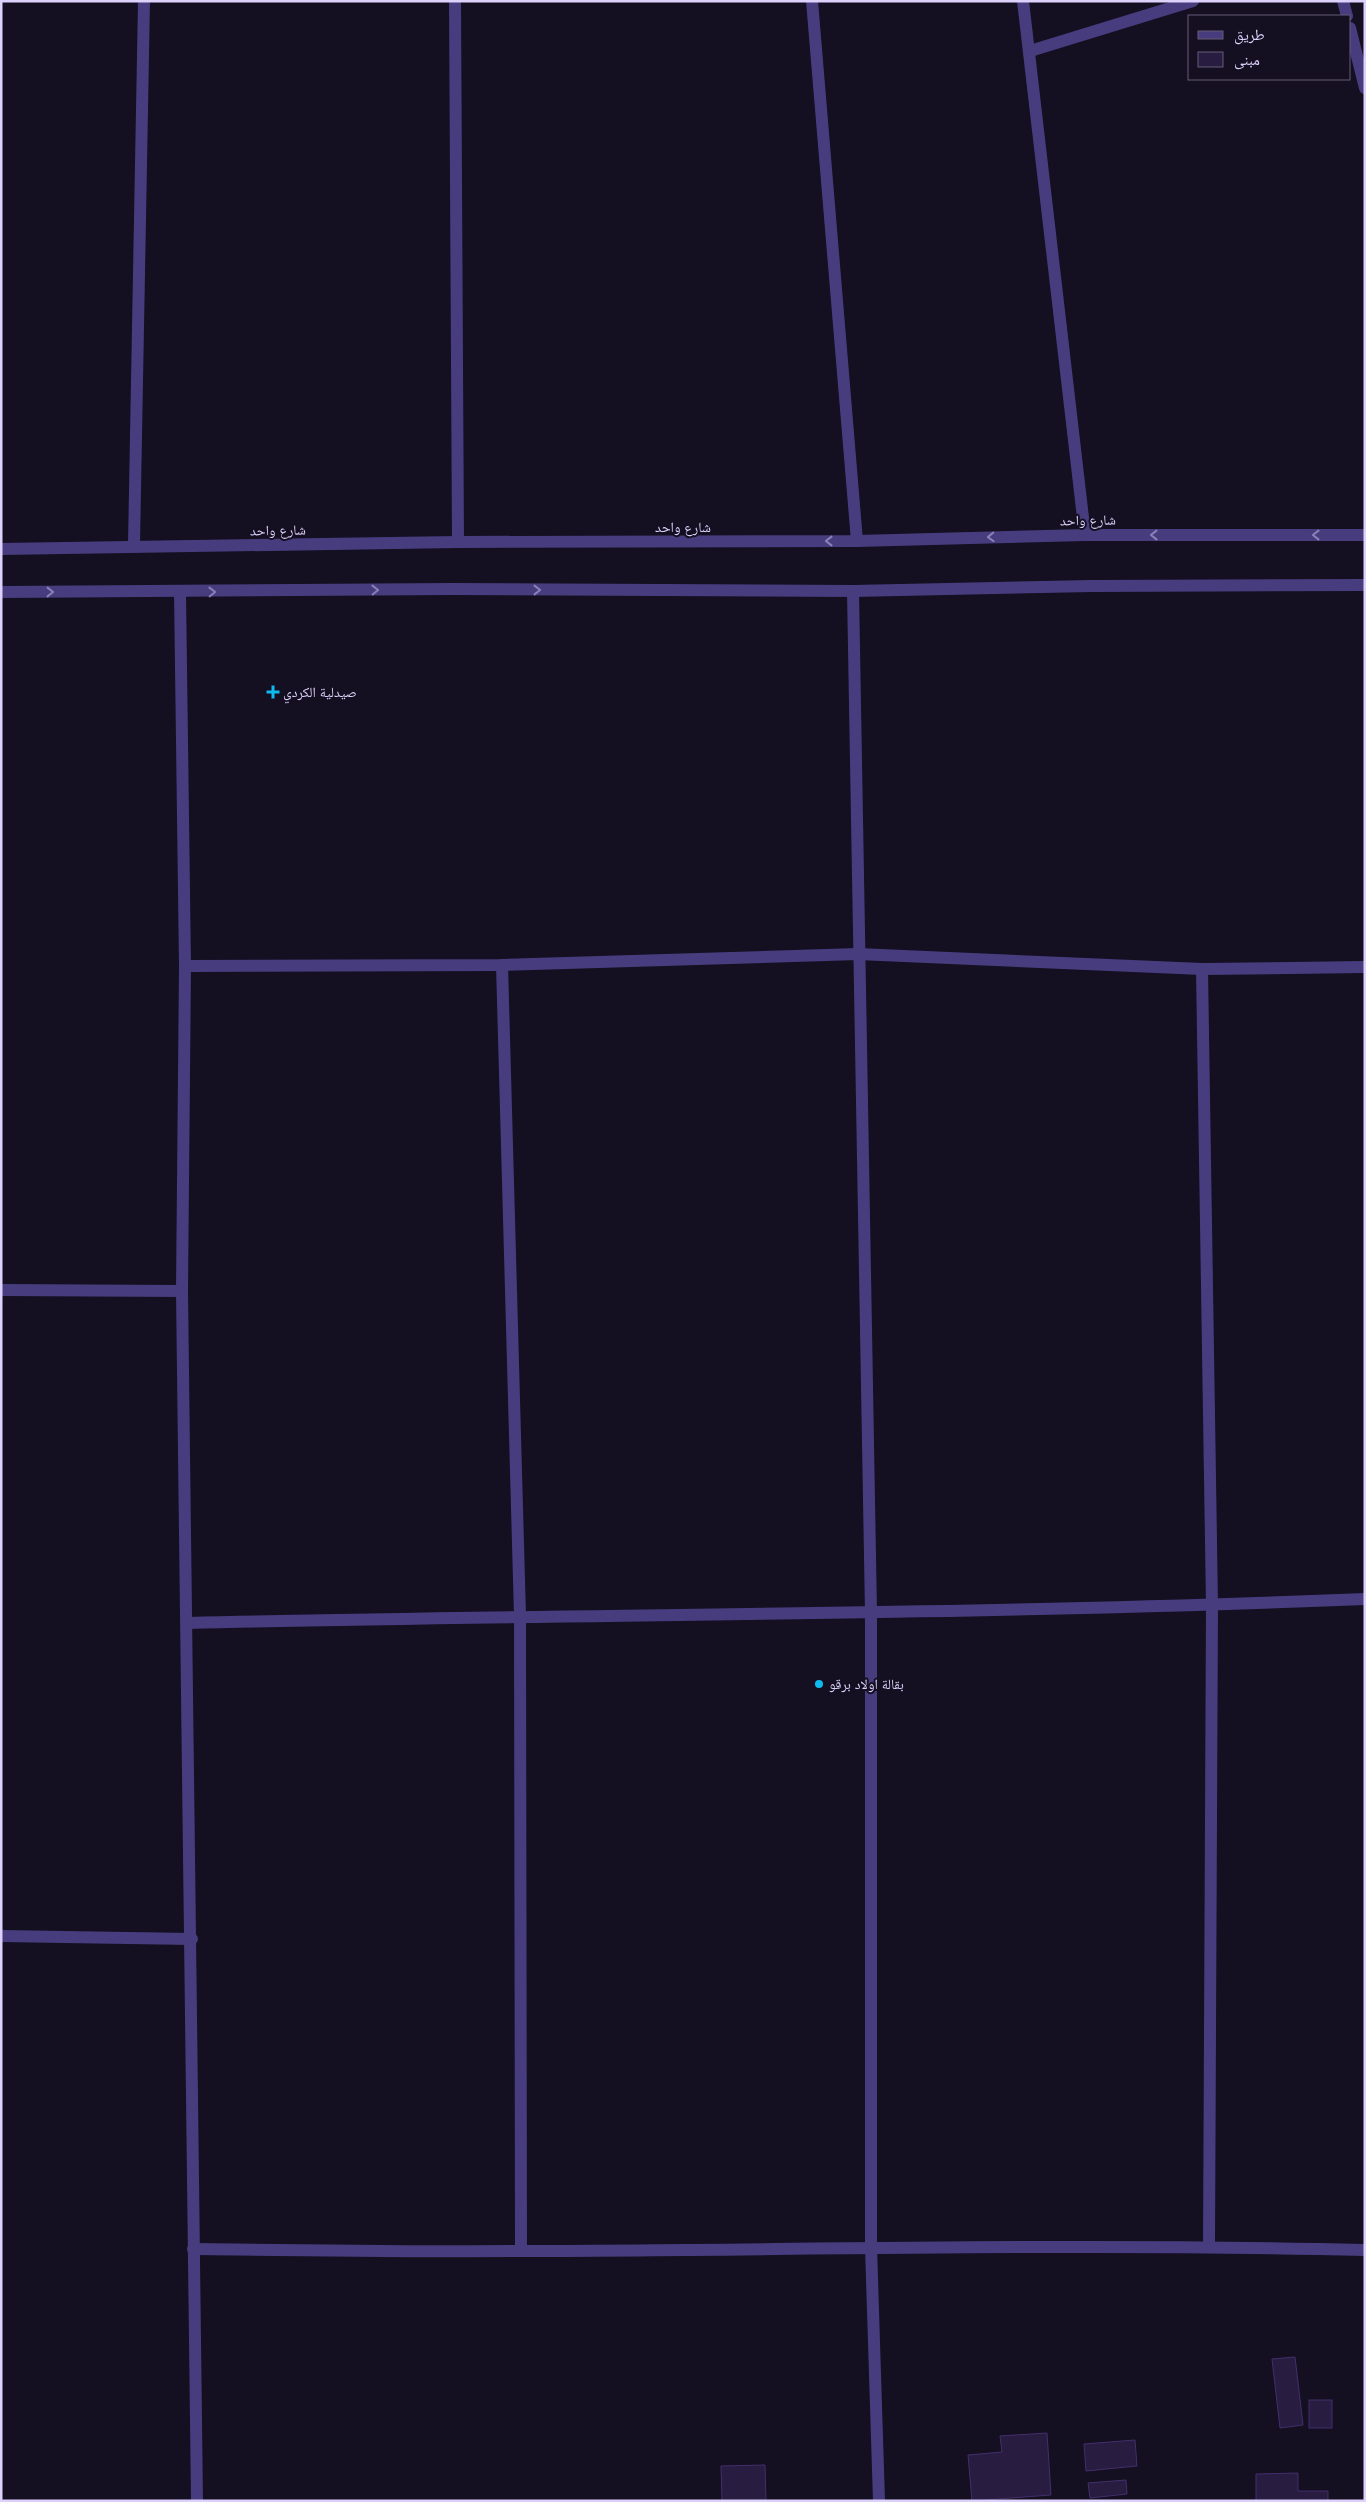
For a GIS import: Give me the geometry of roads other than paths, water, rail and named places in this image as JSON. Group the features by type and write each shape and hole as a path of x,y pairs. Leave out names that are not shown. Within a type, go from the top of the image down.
{"street":[{"path":"134,545 144,1"},
{"path":"455,1 458,542"},
{"path":"812,1 858,542"},
{"path":"1023,1 1086,534"},
{"path":"1030,50 1193,1"},
{"path":"1343,1 1347,15"},
{"path":"1351,32 1365,88"},
{"name":"شارع واحد","path":"1,549 134,545 458,542 858,542 1086,534 1365,535"},
{"path":"1,592 452,589 853,591 1092,586 1365,585"},
{"path":"853,591 871,1613 871,2247 879,2501"},
{"path":"180,592 184,966 182,1291 192,1939 193,2249 197,2501"},
{"path":"184,966 502,965 858,954 1202,969 1365,967"},
{"path":"502,965 520,1616 521,2251"},
{"path":"1202,969 1212,1605 1209,2246"},
{"path":"1,1290 182,1291"},
{"path":"188,1624 520,1616 871,1613 1212,1605 1365,1599"},
{"path":"1,1936 192,1939"},
{"path":"193,2249 521,2251 1209,2246 1365,2250"}],"place":[{"name":"صيدلية الكردي","path":"273,692"},
{"name":"بقالة اولاد برقو","path":"819,1684"}]}
